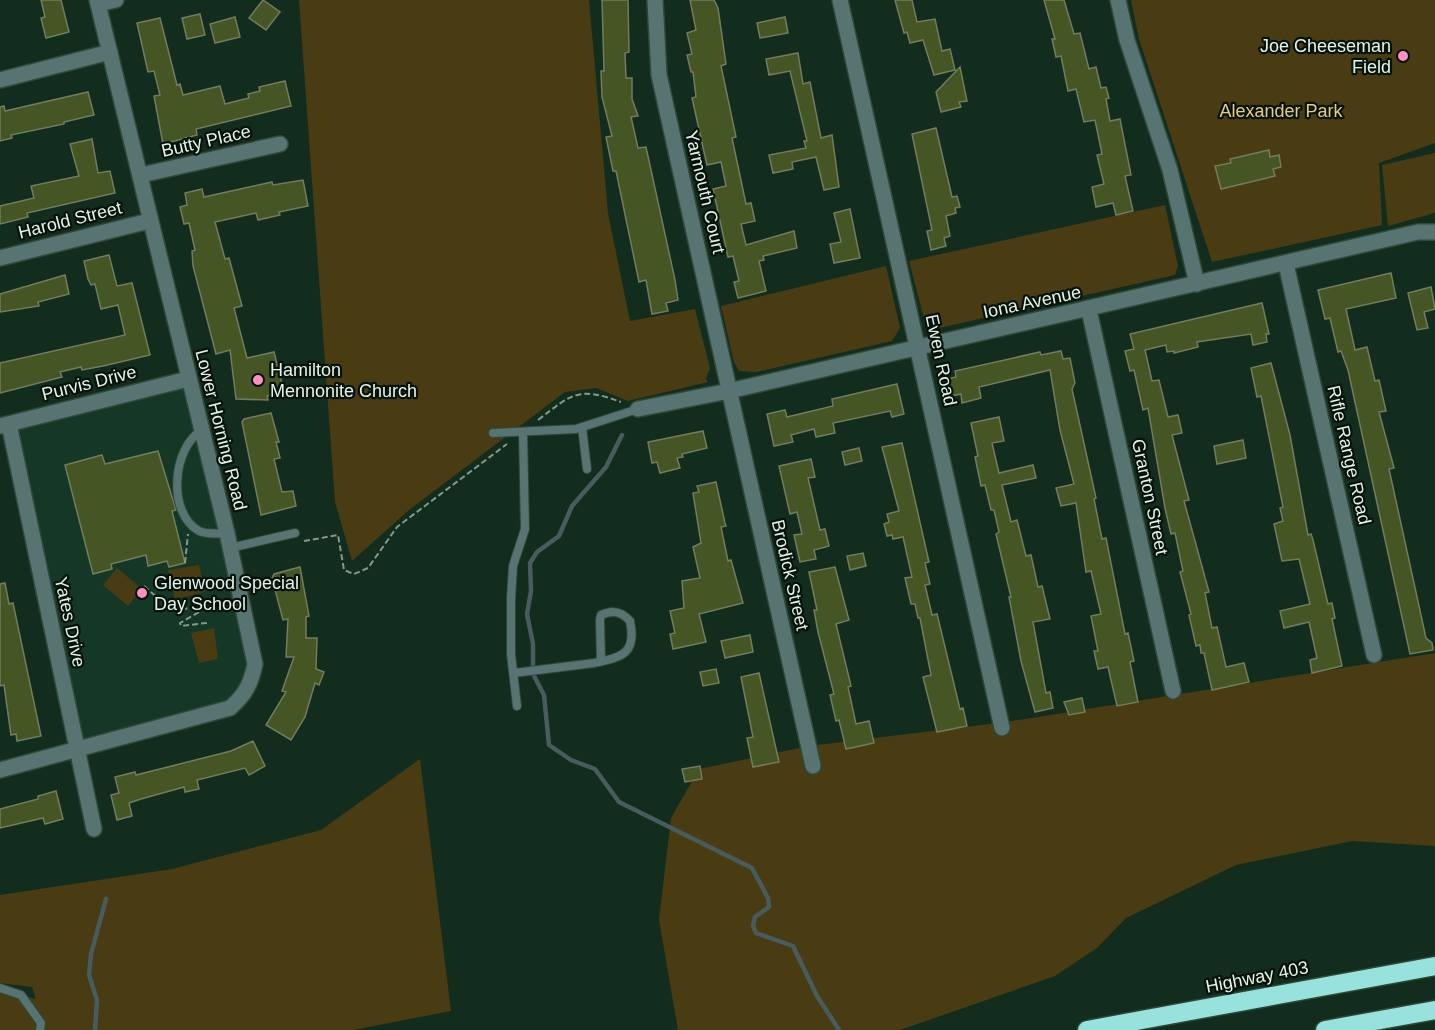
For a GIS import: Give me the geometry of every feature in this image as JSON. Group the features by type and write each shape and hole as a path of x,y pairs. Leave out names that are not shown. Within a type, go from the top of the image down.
{"highway":[{"name":"Highway 403","path":"1087,1030 1435,966"},
{"path":"1325,1030 1435,1010"}],"street":[{"path":"97,2 116,0"},
{"name":"Yarmouth Court","path":"655,0 659,75 729,391"},
{"name":"Ewen Road","path":"840,0 1002,728"},
{"path":"1118,0 1127,40 1170,170 1197,284"},
{"name":"Lower Horning Road","path":"0,770 230,708 245,695 252,682 255,664 229,540 97,2"},
{"path":"0,80 110,52"},
{"name":"Butty Place","path":"141,175 280,144"},
{"name":"Harold Street","path":"0,258 149,221"},
{"name":"Iona Avenue","path":"638,409 729,391 1089,310 1418,232 1435,232"},
{"name":"Rifle Range Road","path":"1286,264 1374,655"},
{"name":"Granton Street","path":"1089,310 1173,692"},
{"name":"Purvis Drive","path":"4,425 188,379"},
{"name":"Brodick Street","path":"729,391 813,766"},
{"name":"Yates Drive","path":"4,425 94,829"}],"lane":[{"path":"493,433 582,427 620,412 638,409"},
{"path":"582,427 587,469"},
{"path":"202,430 190,437 181,453 177,472 182,506 190,522 199,531 229,540 295,533"},
{"path":"518,706 511,638 513,566 525,529 523,432"},
{"path":"514,673 601,661 626,653 632,643 630,621 617,611 608,611 602,615 600,620 601,661"},
{"path":"0,988 21,995 41,1023 40,1030"}],"path":[{"path":"295,533 302,541 338,535 344,570 354,574 368,568 397,527 572,394 599,394 638,409"},
{"path":"185,562 190,522"},
{"path":"144,586 159,599 181,610 199,605"},
{"path":"197,596 201,611 180,623 181,626 206,623 206,627"}],"shaded area":[{"name":"Glenwood Special Day School","path":"187,381 254,664 229,707 78,749 10,425"}],"green space":[{"path":"299,0 589,0 608,213 630,321 695,309 710,368 706,379 708,382 628,401 596,388 565,392 409,510 352,561 335,502"},
{"name":"Alexander Park","path":"1131,0 1435,0 1435,143 1379,163 1382,225 1212,262 1139,39"},
{"path":"1435,153 1435,213 1388,226 1382,165"},
{"path":"1165,205 1178,266 1175,275 935,329 926,326 909,261"},
{"path":"886,266 900,328 892,341 756,372 739,371 734,362 721,306"},
{"path":"199,565 205,592 175,599 168,570"},
{"path":"117,568 142,589 128,606 103,585"},
{"path":"214,628 218,659 199,663 191,633"},
{"path":"1435,653 1435,846 1352,841 1236,865 1126,918 1097,948 1055,976 900,1030 678,1030 659,920 671,818 699,769 809,746 1006,722"},
{"path":"420,759 451,1011 353,1030 0,1030 0,990 36,999 32,987 0,983 0,895 172,869 321,830"}],"building":[{"path":"41,0 61,0 69,32 46,38 41,18 45,17"},
{"path":"263,0 280,12 266,30 249,18"},
{"path":"602,0 628,0 629,52 625,53 626,78 632,78 632,99 638,116 631,117 638,148 646,147 675,280 678,300 666,303 668,311 652,314 646,280 639,282 616,171 613,171 606,137 612,136 602,97 601,71 604,71"},
{"path":"690,0 714,0 718,8 726,64 721,66 736,137 732,138 746,204 751,203 755,221 741,224 746,245 794,231 797,248 763,256 764,260 759,261 766,291 738,298 734,282 739,281 733,256 728,257 713,189 726,186 721,162 707,165 692,98 696,97 693,72 691,72 687,55 692,54 687,33 696,30"},
{"path":"895,0 912,0 917,22 935,19 942,51 950,49 955,70 934,75 923,40 910,43 907,32 904,33"},
{"path":"1044,0 1064,0 1074,34 1080,33 1089,69 1096,67 1101,88 1106,87 1110,121 1120,119 1131,175 1125,176 1133,211 1116,215 1113,203 1096,207 1092,187 1104,184 1097,155 1102,154 1095,120 1084,122 1076,89 1068,91 1061,56 1056,57 1052,39 1055,39"},
{"path":"200,14 205,35 187,39 182,18"},
{"path":"235,17 240,37 215,43 210,24"},
{"path":"785,17 788,33 760,38 757,23"},
{"path":"160,18 177,85 180,84 183,95 220,86 225,104 249,98 248,94 260,91 259,87 285,81 291,106 196,129 197,135 163,144 154,96 160,95 154,71 148,72 137,23"},
{"path":"798,53 803,84 810,82 821,138 832,135 839,187 824,190 816,157 792,162 793,169 773,173 769,155 806,148 804,141 807,141 790,71 769,75 766,59"},
{"path":"960,67 967,101 959,102 961,107 941,112 936,92"},
{"path":"88,92 94,115 11,135 12,138 0,141 0,107 4,106 5,111"},
{"path":"936,128 952,197 957,196 960,207 955,208 956,213 946,216 950,236 944,238 946,246 931,250 927,231 932,230 912,134"},
{"path":"92,139 98,173 110,171 115,193 27,213 28,217 0,224 0,206 34,198 31,186 79,176 70,144"},
{"path":"1269,150 1270,157 1279,155 1281,167 1273,169 1275,176 1221,189 1215,166 1231,163 1230,159"},
{"path":"303,180 308,206 279,212 280,215 258,220 256,213 215,222 225,259 229,258 242,306 234,308 247,358 274,352 284,392 267,396 268,400 236,399 230,350 216,354 193,266 192,251 195,250 189,223 184,224 180,207 187,205 185,193 202,189 204,197 272,182 273,185"},
{"path":"850,209 860,258 834,263 830,244 841,242 834,213"},
{"path":"109,255 117,286 132,283 150,355 82,370 81,367 60,372 62,377 0,393 0,363 125,335 118,305 101,309 95,284 91,285 88,279 84,261"},
{"path":"1391,273 1396,298 1346,309 1355,350 1367,347 1375,381 1379,380 1386,411 1379,412 1394,468 1389,469 1426,638 1432,643 1433,650 1410,654 1348,370 1341,351 1338,352 1330,318 1325,319 1318,290"},
{"path":"65,275 69,294 38,302 39,306 0,312 0,294"},
{"path":"1431,287 1435,309 1424,312 1428,328 1417,330 1408,293"},
{"path":"1262,303 1269,334 1266,334 1267,342 1253,345 1251,334 1197,342 1198,347 1174,353 1174,351 1167,352 1166,345 1145,350 1152,381 1159,380 1168,417 1178,415 1182,433 1172,435 1189,500 1184,501 1209,592 1205,593 1212,628 1217,627 1226,667 1244,663 1249,682 1212,690 1204,653 1201,653 1200,645 1196,646 1189,615 1191,614 1180,572 1183,571 1175,533 1171,534 1165,508 1148,408 1143,410 1134,370 1130,371 1125,351 1134,349 1130,334"},
{"path":"1061,351 1063,359 1070,358 1075,383 1072,389 1096,498 1094,499 1102,539 1106,538 1125,634 1128,633 1134,661 1130,662 1138,702 1117,706 1108,667 1098,669 1094,651 1098,651 1091,616 1101,614 1091,571 1086,572 1076,503 1061,506 1056,488 1074,484 1060,430 1050,370 979,387 981,398 962,403 961,394 951,396 947,379 956,377 955,371 1040,352 1041,355"},
{"path":"1271,363 1290,435 1308,535 1311,534 1313,540 1328,604 1332,603 1335,618 1332,619 1342,666 1312,673 1310,660 1317,658 1309,622 1284,628 1280,611 1310,604 1299,559 1282,561 1274,524 1283,521 1280,508 1283,507 1261,396 1257,397 1251,368"},
{"path":"897,384 904,414 892,417 890,411 833,423 835,433 816,437 814,429 791,435 793,442 774,446 767,414 785,410 787,417 833,406 832,399"},
{"path":"271,413 279,442 276,442 280,458 274,459 282,492 293,491 296,506 261,515 242,422 244,419"},
{"path":"999,417 1004,441 992,443 999,473 1033,465 1036,478 1002,485 1011,522 1017,520 1026,556 1031,555 1038,587 1042,586 1050,619 1033,622 1046,693 1050,692 1053,708 1035,712 1021,661 1009,597 1011,597 996,534 999,532 994,510 991,510 985,485 981,486 975,457 978,456 971,423"},
{"path":"703,431 707,448 682,454 683,457 677,458 680,468 660,473 657,462 652,463 648,442"},
{"path":"1243,440 1246,458 1217,464 1214,446"},
{"path":"902,443 929,562 925,563 930,584 925,585 932,615 937,614 960,709 963,708 967,726 937,732 923,677 931,675 920,618 918,618 915,604 911,604 905,578 912,577 903,537 893,539 892,535 887,536 884,524 889,522 887,514 899,511 882,447"},
{"path":"859,448 862,461 845,465 842,452"},
{"path":"158,451 176,510 172,511 185,563 169,567 167,561 148,566 146,555 111,564 112,569 93,574 65,465 102,455 105,464"},
{"path":"811,459 815,477 808,478 820,530 825,529 829,546 814,550 816,559 800,562 794,535 802,534 797,512 790,514 779,466"},
{"path":"716,482 726,526 721,527 728,561 731,560 743,603 699,614 706,642 673,649 670,634 675,633 670,611 684,608 682,581 700,578 693,547 701,543 693,493 699,492 697,486"},
{"path":"863,553 866,566 850,570 847,556"},
{"path":"300,567 309,616 306,617 306,638 317,638 316,669 324,672 319,685 315,683 305,717 291,740 266,725 286,692 282,691 294,657 286,657 288,619 283,620 272,578 274,574"},
{"path":"835,567 849,620 836,624 851,686 848,687 856,724 869,721 874,743 846,749 830,695 834,694 818,632 814,610 817,610 809,572"},
{"path":"5,583 9,604 13,603 41,736 17,741 16,734 11,735 4,685 0,686 0,584"},
{"path":"750,635 753,652 725,658 721,641"},
{"path":"716,669 719,683 703,686 700,672"},
{"path":"759,673 779,762 753,767 747,738 753,737 741,677"},
{"path":"1082,698 1085,712 1069,715 1064,702"},
{"path":"253,741 265,766 249,775 245,768 197,780 199,789 185,792 184,787 129,803 132,816 117,820 111,795 119,793 115,777 135,772 136,775 231,751"},
{"path":"700,766 702,779 685,782 682,769"},
{"path":"56,791 63,819 45,824 43,818 0,828 0,809 38,799 38,796"}],"waterway":[{"path":"622,435 606,467 572,506 559,536 537,552 530,563 531,591 527,614 533,644 533,674 544,695 549,745 571,760 595,769 619,802 752,868 768,898 769,907 755,917 753,926 756,933 793,946 817,996 839,1030"},
{"path":"95,1030 97,1000 89,975 91,954 106,899"}],"place":[{"name":"Joe Cheeseman Field","path":"1403,56"},
{"name":"Hamilton Mennonite Church","path":"258,380"},
{"name":"Glenwood Special Day School","path":"142,593"}]}
